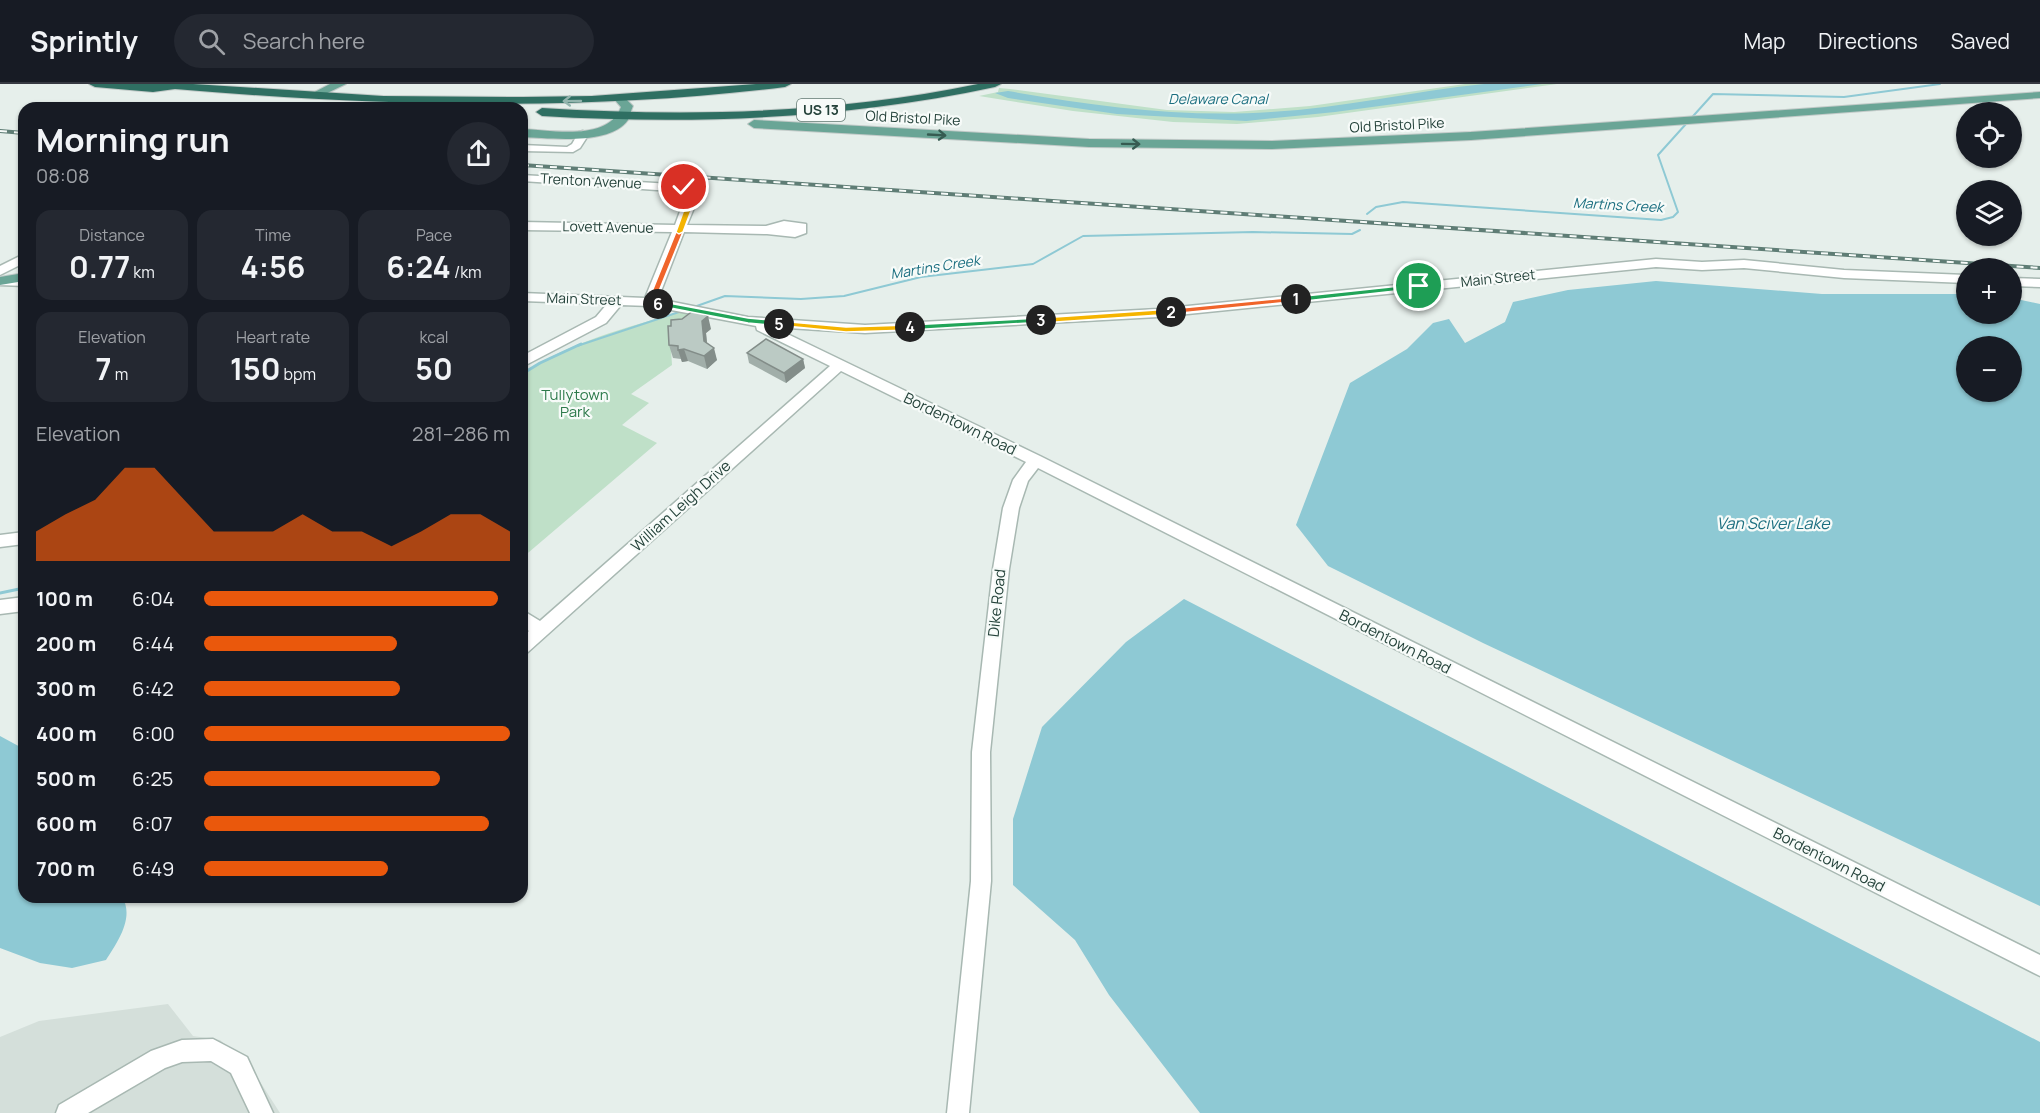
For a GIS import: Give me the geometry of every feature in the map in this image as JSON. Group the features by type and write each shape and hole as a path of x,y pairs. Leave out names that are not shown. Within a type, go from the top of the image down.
{"highway":[{"name":"US 13","path":"95,84 153,89 173,85 366,98 501,102 620,99 785,84"},
{"name":"US 13","path":"528,111 626,116 770,114 843,109 919,99 995,84"},
{"path":"626,116 652,103 731,90"},
{"name":"US 13","path":"366,98 394,102"},
{"path":"596,115 609,120 608,130"},
{"path":"645,116 754,123"}],"main road":[{"path":"315,95 323,84"},
{"path":"315,95 340,84"},
{"name":"Old Bristol Pike","path":"754,123 1193,146 1471,136 2040,95"},
{"path":"528,133 583,134 608,130 618,125 626,116 627,106 620,99"},
{"path":"2,278 18,277"}],"street":[{"path":"528,148 569,150 575,147 583,134"},
{"name":"Trenton Avenue","path":"528,178 684,187 694,192 681,229"},
{"name":"Lovett Avenue","path":"528,226 767,230"},
{"path":"650,302 681,229"},
{"path":"2,278 18,263"},
{"name":"Main Street","path":"528,297 650,302 748,321 846,329 968,325 1158,313 1627,265 1757,265 1898,277 1956,279"},
{"path":"2,278 18,281"},
{"path":"2022,282 2040,283"},
{"path":"528,359 601,320 617,301"},
{"name":"Bordentown Road","path":"748,321 1035,460 2040,966"},
{"name":"William Leigh Drive","path":"528,642 840,364"},
{"name":"Dike Road","path":"958,1113 981,881 981,752 1001,569 1009,518 1021,480 1035,460"},
{"path":"0,541 18,539"},
{"path":"0,608 18,605"},
{"path":"528,621 541,630"},
{"path":"67,1113 159,1059 182,1051 213,1050 239,1065 262,1113"}],"shaded area":[{"path":"168,1004 193,1036 220,1040 250,1066 280,1113 0,1113 0,1037 39,1021"}],"green space":[{"path":"1465,84 1557,84 1318,117 1237,124 1173,122 1073,111 979,96 998,92 999,88 1167,110 1234,112 1310,106"},
{"name":"Tullytown Park","path":"679,312 703,317 670,333 672,365 631,394 649,403 622,425 657,443 528,553 528,370 559,353 618,330"}],"water":[{"path":"1484,84 1542,84 1335,112 1246,121 1117,114 1008,98 995,93 1008,91 1172,112 1238,113 1325,107"},
{"name":"Van Sciver Lake","path":"1656,281 1822,294 1956,294 1956,324 2022,324 2022,300 2040,304 2040,906 1483,643 1328,566 1296,525 1350,383 1407,349 1433,323 1449,319 1465,343 1505,322 1513,302 1568,290"},
{"path":"1184,599 2040,1042 2040,1113 1200,1113 1109,995 1075,940 1013,885 1013,819 1042,727 1126,642"},
{"path":"0,736 18,746 18,903 124,903 127,913 123,930 106,960 72,968 40,963 0,948"}],"building":[{"path":"694,310 708,316 702,321 704,341 714,348 704,356 684,349 678,350 678,346 669,345 668,326 671,326 671,320 682,319"},
{"path":"766,339 803,359 784,373 747,353"}],"waterway":[{"name":"Martins Creek","path":"1367,214 1376,207 1403,202 1661,220 1673,217 1678,212 1658,155 1713,94 1844,97 1940,84"},
{"name":"Martins Creek","path":"694,307 725,296 801,299 844,296 921,277 1033,264 1083,236 1253,232 1352,234 1360,230"},
{"name":"Martins Creek","path":"577,346 682,311"},
{"name":"Martins Creek","path":"528,370 581,344"},
{"name":"Martins Creek","path":"0,593 18,589"}],"railway":[{"path":"0,131 18,132"},
{"path":"528,165 2040,268"}],"route":[{"path":"684,187 693,190 693,196 650,302 748,321 846,329 968,325 1158,313 1419,286"}],"water label":[{"name":"Delaware Canal","path":"1218,99"}]}
